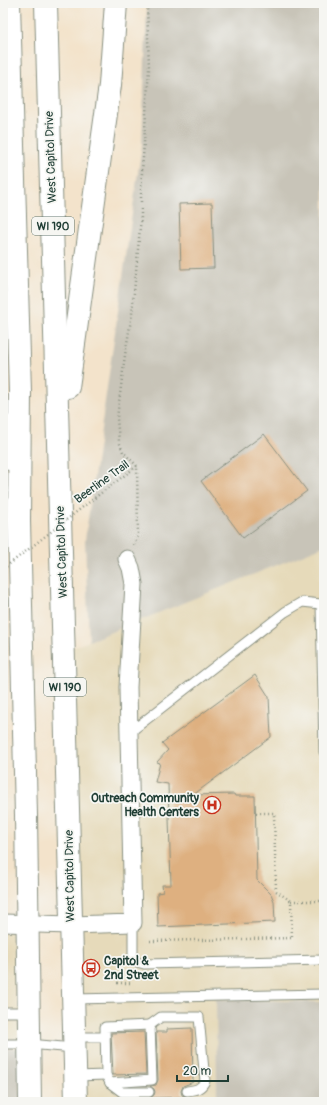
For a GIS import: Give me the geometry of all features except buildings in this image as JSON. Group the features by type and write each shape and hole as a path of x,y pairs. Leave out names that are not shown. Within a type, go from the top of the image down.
{"main road":[{"name":"WI 190","path":"9,3 20,392 19,522 28,923 30,1102"},
{"name":"West Capitol Drive","path":"46,3 76,1102"},
{"path":"59,450 110,85 116,3"},
{"path":"3,425 19,522"}],"street":[{"path":"3,923 133,923 128,687 134,584 131,568 127,559"}],"lane":[{"path":"129,734 285,612 302,602 321,604 324,752"},
{"path":"133,923 133,962 144,964 324,960"},
{"path":"73,999 324,994"},
{"path":"3,1012 29,1012"},
{"path":"149,1092 122,1092 108,1079 108,1051 105,1027 150,1025 161,1017 199,1017 205,1081 202,1086 196,1090 187,1090"},
{"path":"75,1076 108,1079 152,1080 149,1049 150,1025"},
{"path":"3,1044 74,1042 106,1037"}],"path":[{"path":"137,466 123,452 119,441 117,418 132,314 141,218 141,188 149,69 147,3"},
{"name":"Beerline Trail","path":"3,569 137,466"},
{"name":"Beerline Trail","path":"127,559 138,536 137,466"},
{"path":"3,766 3,788"},
{"path":"256,813 274,813 276,891 291,901 324,901"},
{"path":"150,941 292,938 291,901"}],"shaded area":[{"path":"147,3 324,3 324,546 89,641 85,540 142,145"},
{"path":"324,546 324,1002 216,999 217,1102 76,1102 64,651"},
{"path":"3,923 28,923 29,1044 3,1044"},
{"path":"216,999 324,1002 324,1102 217,1102"},
{"path":"3,1048 19,1048 21,1102 3,1102"}],"green space":[{"path":"3,469 7,520 3,591"}],"place":[{"name":"Outreach Community Health Centers","path":"212,805"},
{"name":"Capitol & 2nd Street","path":"91,968"}]}
